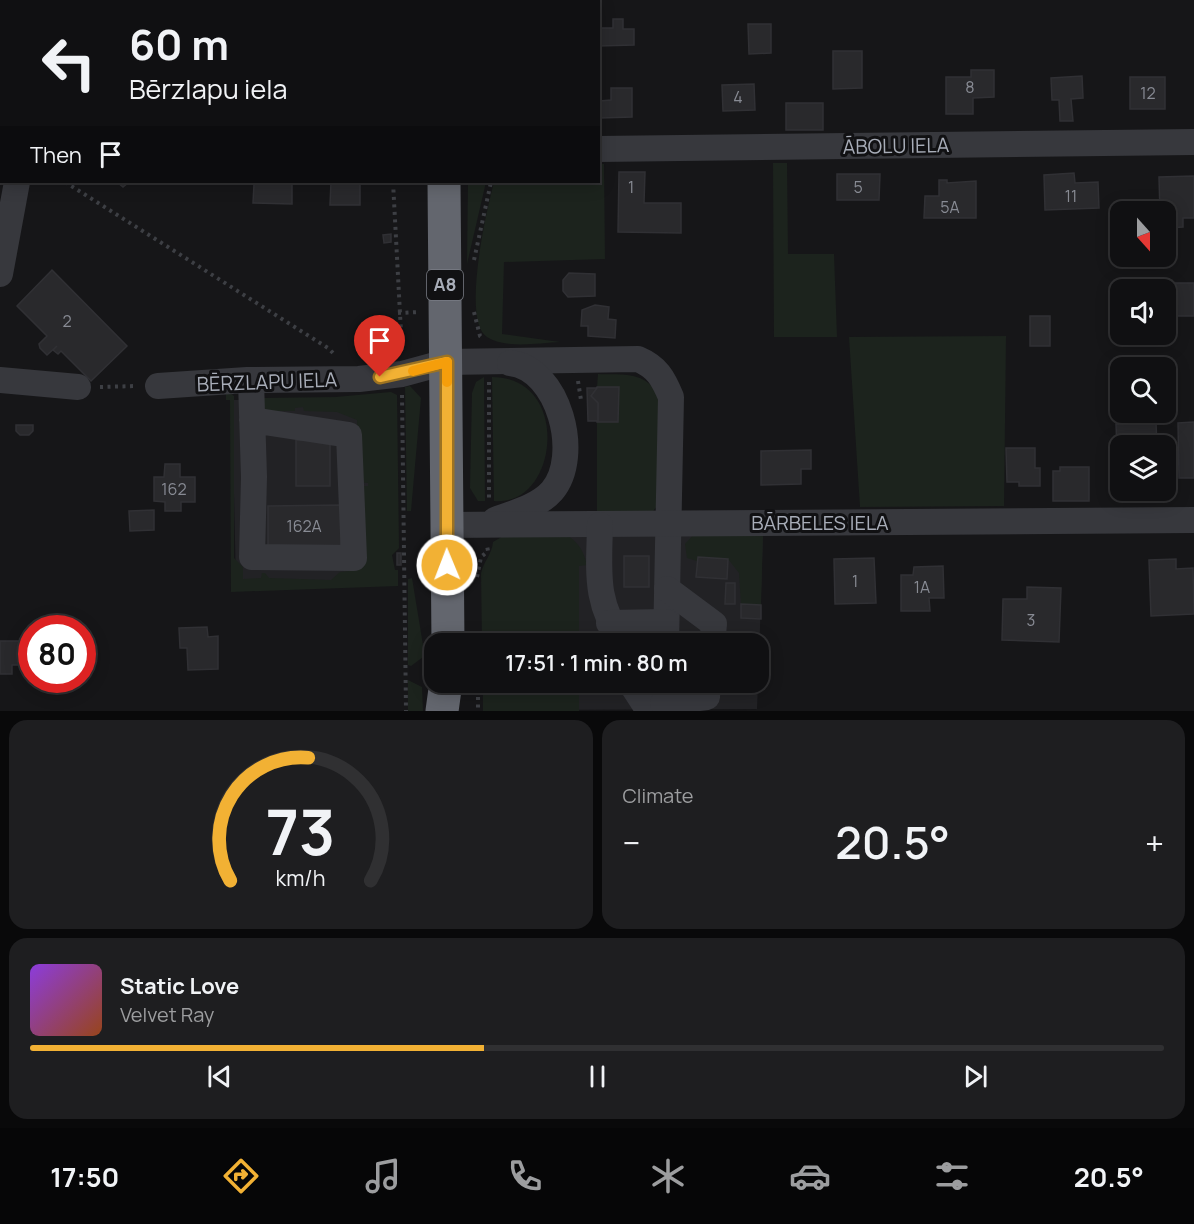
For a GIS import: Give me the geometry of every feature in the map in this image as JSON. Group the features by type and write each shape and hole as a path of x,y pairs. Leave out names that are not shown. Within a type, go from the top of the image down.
{"highway":[{"name":"A8","path":"444,183 448,633"},
{"path":"442,711 446,693"},
{"path":"450,693 454,711"}],"street":[{"name":"ĀBOLU IELA","path":"600,149 1194,142"},
{"path":"0,274 17,183"},
{"path":"488,361 638,359 652,365 662,377 671,397 666,633 609,623"},
{"path":"484,525 537,503 552,491 562,475 565,440 558,409 550,390 537,374 518,364 488,361"},
{"name":"BĒRZLAPU IELA","path":"158,386 251,381 359,380 402,374 447,362 488,361"},
{"path":"0,380 78,387"},
{"path":"251,381 252,557 354,558 349,435 252,420"},
{"name":"BĀRBELES IELA","path":"447,525 1194,520"},
{"path":"600,525 599,586 609,623 616,633"},
{"path":"667,589 714,624 713,633"},
{"path":"646,693 660,702 707,697 707,693"}],"path":[{"path":"67,183 328,348 359,380"},
{"path":"393,183 402,374 406,711"},
{"path":"474,272 474,260 491,183"},
{"path":"398,313 420,312"},
{"path":"476,588 481,557 488,551 484,525 489,506 488,361"},
{"path":"78,387 158,386"},
{"path":"477,621 478,633"},
{"path":"478,693 478,711"}],"shaded area":[{"path":"773,163 787,163 788,254 834,254 837,337 774,337"},
{"path":"600,164 604,164 605,259 504,262 502,334 560,342 503,343 487,337 480,327 476,309 476,288 486,215 494,183 600,183"},
{"path":"468,183 486,183 467,264"},
{"path":"1006,336 1004,506 860,507 849,337"},
{"path":"598,374 640,378 647,382 659,396 657,506 648,518 597,516 597,422 618,422 619,388 597,387"},
{"path":"484,377 485,501 478,501 470,488 472,393 476,382"},
{"path":"492,377 518,383 535,397 545,418 547,441 543,464 532,484 516,497 494,501"},
{"path":"410,386 421,398 411,511 407,511 405,387"},
{"path":"226,389 234,396 234,558 243,567 243,579 261,578 262,573 265,573 269,578 331,580 340,572 358,570 358,486 368,486 368,483 358,482 357,420 337,412 304,411 303,407 295,408 295,411 268,411 263,407 263,398 336,397 391,392 397,395 399,548 392,555 395,570 398,570 398,586 231,592 230,400 226,400"},
{"path":"368,399 370,585 236,586 232,400"},
{"path":"562,532 579,546 587,565 579,566 579,633 482,633 481,573 493,542 505,535"},
{"path":"694,534 763,534 761,605 741,604 739,573 728,559 698,557 697,561 687,558 685,544"},
{"path":"763,534 760,633 517,633 515,536"},
{"path":"412,578 424,651 423,657 411,666 408,665 408,579"},
{"path":"408,680 422,687 423,711 408,711"},
{"path":"483,693 579,693 579,711 483,711"},
{"path":"518,693 758,693 757,709 518,710"}],"building":[{"path":"613,19 623,19 623,29 634,29 634,45 600,46 600,28 613,28"},
{"path":"748,24 771,24 771,53 749,54"},
{"path":"833,51 862,51 862,88 833,89"},
{"path":"971,70 994,70 994,97 973,98 973,114 946,114 946,77 971,77"},
{"path":"1082,76 1083,98 1071,99 1073,121 1060,121 1059,100 1052,100 1051,78"},
{"path":"1130,77 1165,77 1165,109 1130,109"},
{"path":"754,84 755,110 723,111 722,85"},
{"path":"611,88 632,88 632,117 600,118 600,101 611,100"},
{"path":"786,103 823,103 823,130 786,130"},
{"path":"619,172 645,172 644,203 681,203 681,233 618,232"},
{"path":"1074,173 1075,183 1098,182 1099,208 1045,210 1044,175"},
{"path":"837,174 880,174 879,200 837,200"},
{"path":"1194,176 1194,218 1183,218 1183,227 1176,227 1176,201 1160,201 1159,177"},
{"path":"939,180 947,180 947,183 976,181 976,218 924,218 925,196 939,196"},
{"path":"331,183 360,183 360,205 330,205"},
{"path":"254,184 292,184 292,204 253,203"},
{"path":"391,234 391,242 384,243 383,235"},
{"path":"52,270 127,346 91,381 61,351 58,354 53,350 57,346 47,355 40,348 39,344 47,336 17,306"},
{"path":"569,273 595,274 595,296 568,297 563,291 563,280"},
{"path":"1176,283 1194,283 1194,316 1176,316"},
{"path":"595,305 609,307 608,319 616,320 615,338 588,336 588,326 581,326 582,310"},
{"path":"1030,316 1050,316 1050,346 1030,346"},
{"path":"597,387 619,387 618,422 597,422 598,403 591,396"},
{"path":"587,388 597,388 591,396 598,403 598,421 588,421"},
{"path":"1194,422 1194,478 1179,478 1178,423"},
{"path":"1156,423 1157,435 1116,435 1116,424"},
{"path":"16,425 33,425 33,431 29,435 20,435 16,431"},
{"path":"296,440 330,440 330,486 296,486"},
{"path":"1006,448 1035,448 1035,468 1040,468 1040,486 1019,486 1019,482 1007,482"},
{"path":"811,450 811,469 801,469 801,484 761,485 761,451"},
{"path":"165,464 180,464 180,477 195,477 195,502 181,502 181,511 165,511 165,502 154,501 154,477 164,477"},
{"path":"1060,467 1089,467 1089,501 1053,501 1053,471 1060,471"},
{"path":"341,505 341,547 268,548 268,506"},
{"path":"154,510 154,530 130,531 129,511"},
{"path":"397,553 401,553 401,565 397,565"},
{"path":"624,556 649,556 649,587 624,587"},
{"path":"698,557 728,559 727,579 696,577"},
{"path":"874,558 876,603 835,604 834,559"},
{"path":"1176,559 1176,569 1193,568 1194,614 1151,616 1149,560"},
{"path":"943,566 944,598 929,598 930,611 901,611 901,575 913,575 914,567"},
{"path":"726,583 735,583 735,604 725,604"},
{"path":"1027,587 1061,588 1059,642 1002,640 1003,599 1027,599"},
{"path":"741,604 761,605 761,619 741,618"},
{"path":"207,627 208,637 218,636 218,669 188,670 187,648 180,648 179,628"},
{"path":"0,641 18,641 18,665 12,665 12,674 0,674"}],"slow traffic":[{"path":"413,371 447,362 447,382"}],"route":[{"path":"380,377 402,374 447,362 447,565"}]}
